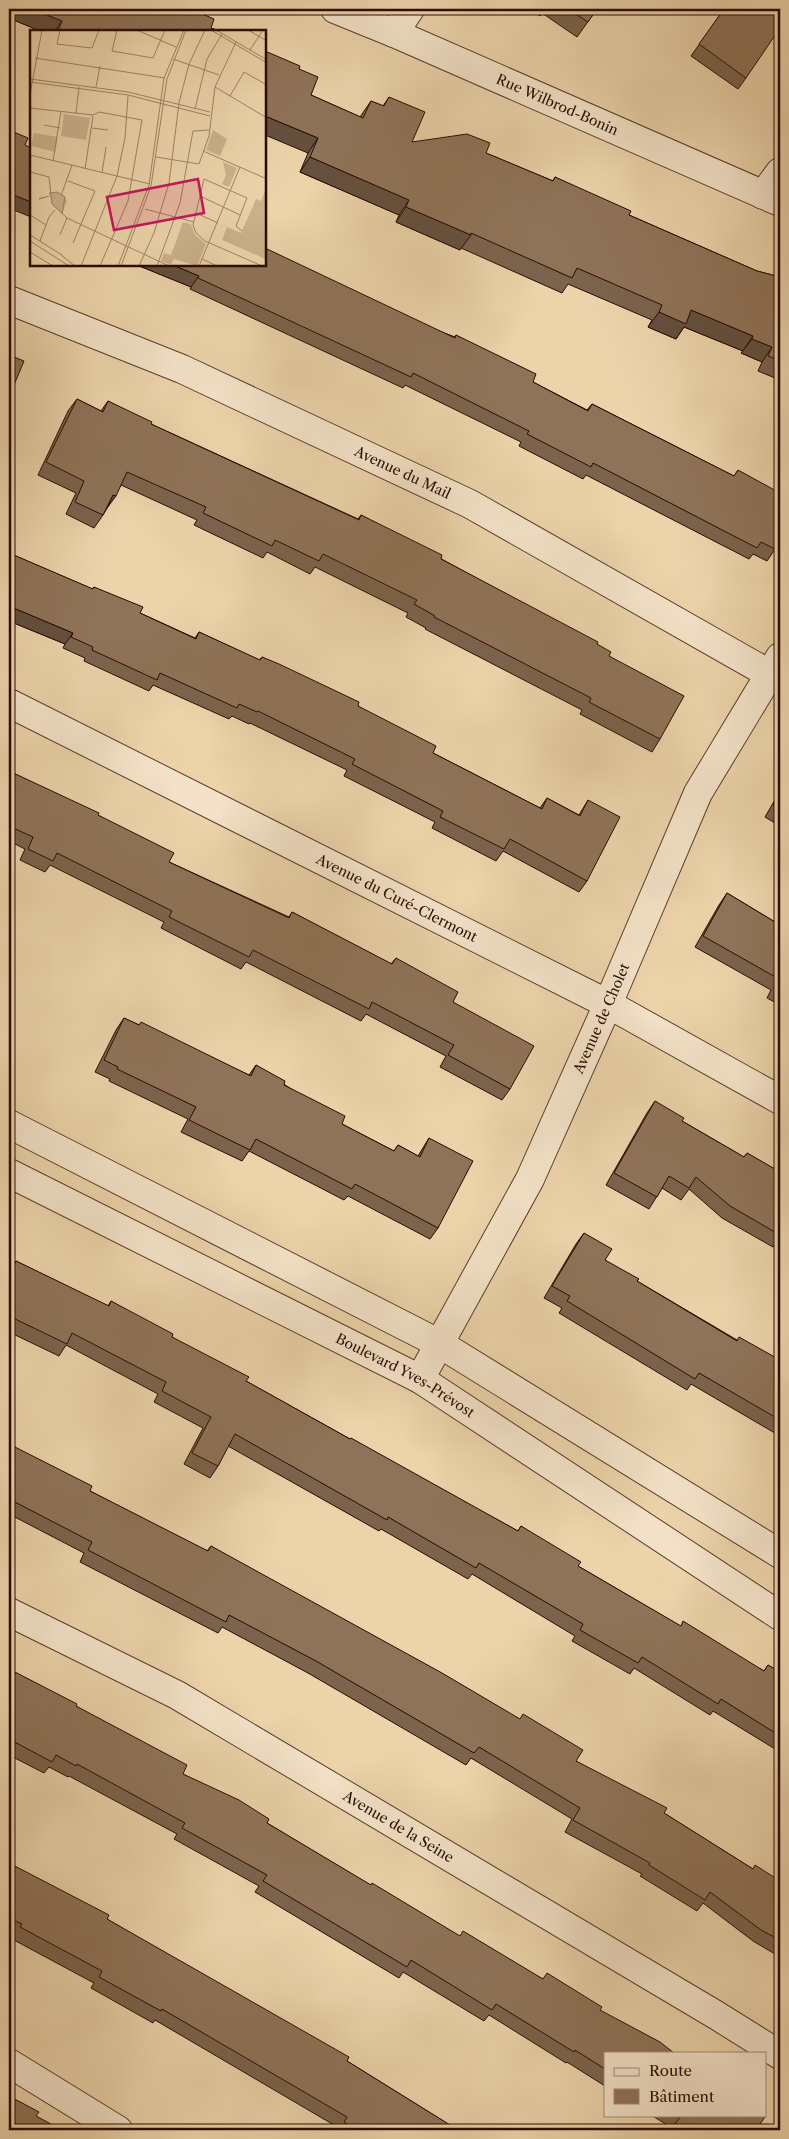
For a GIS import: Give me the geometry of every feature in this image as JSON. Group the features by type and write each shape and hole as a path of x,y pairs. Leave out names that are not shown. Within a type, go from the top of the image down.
{"street":[{"name":"Rue Wilbrod-Bonin","path":"335,9 394,33 772,199"},
{"path":"394,33 410,9"},
{"path":"772,199 780,172"},
{"name":"Avenue du Mail","path":"9,300 182,369 470,504 776,670"},
{"name":"Avenue de Cholet","path":"420,1379 530,1179 608,1004 698,793 776,670"},
{"name":"Avenue du Curé-Clermont","path":"9,702 608,1004 780,1100"},
{"path":"9,1124 440,1344 780,1554"},
{"name":"Boulevard Yves-Prévost","path":"9,1174 420,1379 780,1616"},
{"name":"Avenue de la Seine","path":"9,1612 177,1695 716,2015 780,2055"},
{"path":"9,2063 118,2130"}],"building":[{"path":"32,9 191,9 214,19 211,28 216,30 58,30 62,21"},
{"path":"568,9 597,9 588,22"},
{"path":"724,9 780,9 780,28 746,78 699,44"},
{"path":"266,51 300,66 299,69 318,77 311,95 363,118 371,101 384,106 389,97 425,112 412,142 467,134 490,143 486,153 553,181 555,177 631,211 629,215 757,271 780,277 780,361 768,356 772,347 752,339 753,336 691,310 686,324 659,312 662,305 577,268 572,278 471,233 471,235 406,207 409,200 310,157 318,138 266,116"},
{"path":"9,130 28,138 25,145 30,148 30,202 9,193"},
{"path":"266,248 455,338 456,335 536,374 533,382 588,411 592,404 734,476 738,470 780,493 780,540 775,549 761,542 757,548 593,463 591,467 527,434 529,431 413,373 411,377 198,278 199,276 175,266 266,266"},
{"path":"9,355 24,361 9,397"},
{"path":"77,399 103,412 108,401 152,422 151,424 359,520 361,515 442,555 441,559 598,642 597,644 611,652 609,656 684,696 660,739 589,702 591,698 434,617 414,604 417,600 323,554 319,561 275,540 272,546 203,513 206,507 127,472 116,496 113,495 103,515 75,502 84,481 46,462"},
{"path":"9,553 93,589 94,587 143,607 140,613 196,639 199,632 260,660 262,657 279,664 359,702 358,706 436,746 433,753 542,809 547,798 580,816 588,800 620,817 587,881 510,839 504,849 440,817 443,811 352,764 355,759 258,711 239,704 237,708 160,673 157,680 92,650 93,647 71,637 73,633 9,606"},
{"path":"9,771 99,813 98,815 174,853 169,862 289,918 292,912 392,964 396,958 458,992 453,1002 534,1046 510,1089 448,1055 454,1045 372,1002 369,1009 253,950 249,957 169,917 172,911 57,853 53,861 28,849 33,837 9,826"},
{"path":"780,793 780,810 773,805"},
{"path":"727,893 780,925 780,989 775,986 779,979 703,936"},
{"path":"124,1018 139,1025 141,1022 251,1076 256,1065 285,1081 284,1085 345,1116 342,1124 394,1151 398,1145 420,1157 429,1138 473,1161 438,1228 355,1184 352,1189 256,1139 250,1150 189,1120 196,1107 117,1069 118,1067 104,1060"},
{"path":"655,1101 684,1118 682,1121 744,1157 747,1153 780,1172 780,1235 730,1206 696,1177 689,1188 669,1176 657,1197 614,1173"},
{"path":"584,1233 612,1249 605,1260 639,1279 637,1281 737,1341 739,1337 780,1360 780,1420 699,1373 695,1379 567,1301 570,1296 552,1286"},
{"path":"16,1261 109,1306 111,1301 173,1334 172,1337 249,1377 246,1381 350,1439 518,1531 521,1526 581,1562 578,1566 681,1626 683,1621 764,1671 768,1665 780,1672 780,1736 721,1699 718,1704 642,1657 638,1663 580,1630 583,1624 479,1563 476,1568 388,1517 387,1520 235,1434 218,1466 192,1453 211,1417 162,1391 166,1382 72,1333 67,1344 9,1316 9,1263 14,1265"},
{"path":"9,1444 92,1486 90,1491 208,1551 211,1546 442,1673 520,1719 523,1714 583,1750 576,1761 667,1808 664,1813 753,1869 755,1865 780,1881 780,1940 761,1930 710,1892 705,1900 649,1865 650,1863 573,1820 580,1808 479,1747 474,1753 316,1661 229,1615 226,1622 88,1550 92,1542 9,1499"},
{"path":"9,1669 187,1765 183,1774 239,1800 269,1819 267,1823 371,1885 372,1883 460,1936 463,1931 543,1979 547,1973 602,2007 600,2010 660,2042 673,2052 604,2052 604,2068 496,2004 492,2010 411,1960 407,1967 263,1881 267,1875 182,1828 185,1823 77,1764 76,1766 56,1755 52,1762 9,1739"},
{"path":"9,1863 109,1915 107,1919 349,2057 347,2061 458,2130 356,2130 344,2122 347,2117 162,2009 161,2011 99,1977 102,1971 20,1927 22,1924 9,1918"},
{"path":"9,2096 39,2112 36,2116 62,2130 9,2130"},
{"path":"678,2116 764,2116 765,2117 760,2124 769,2130 685,2130 675,2124 680,2117"}]}
